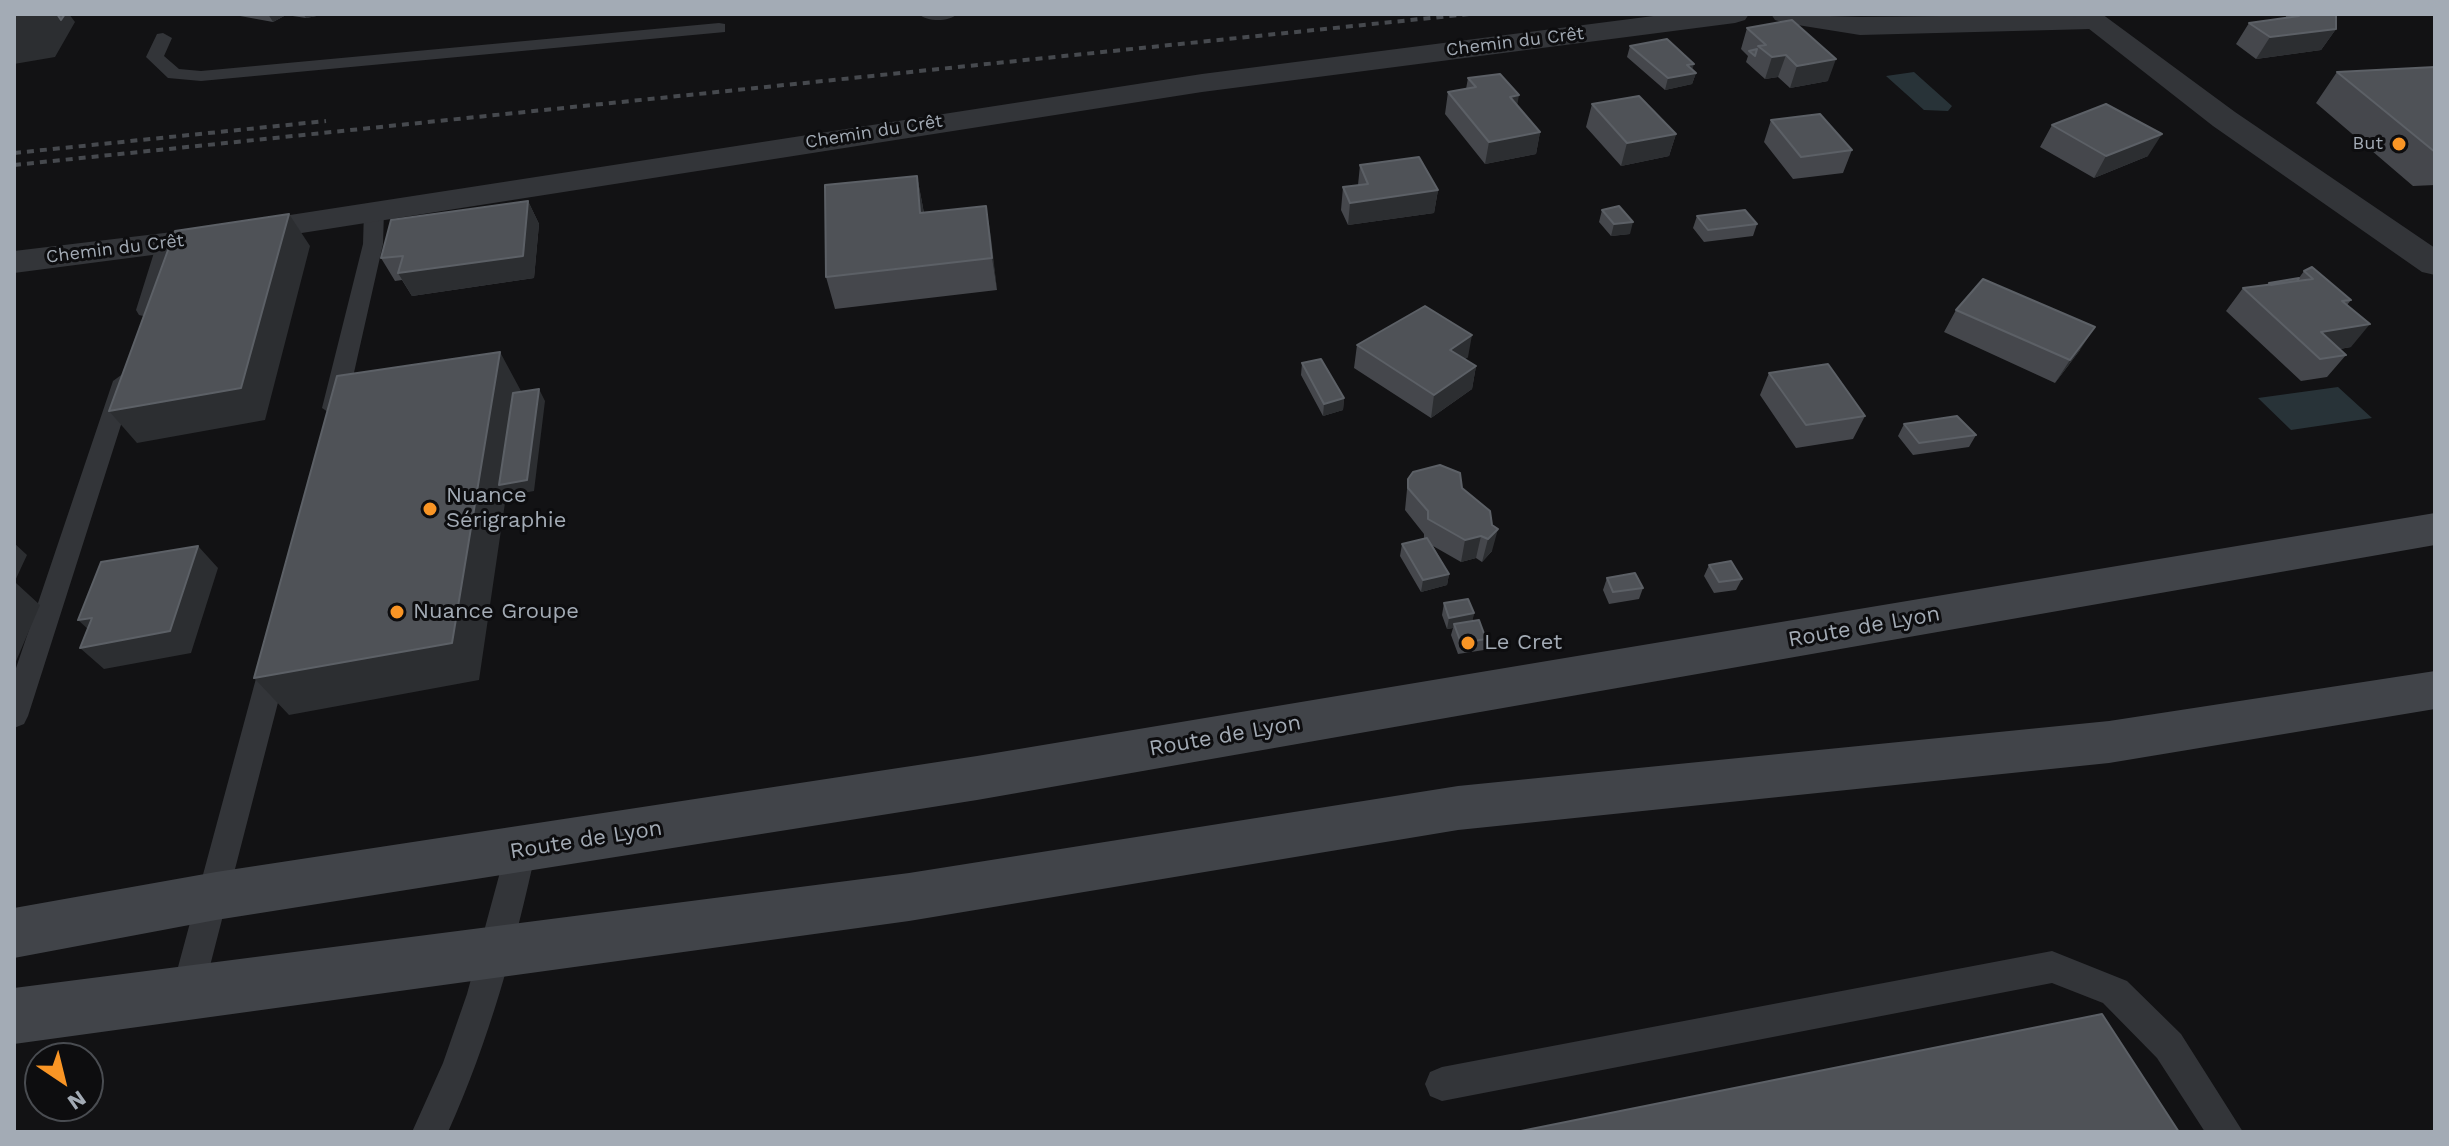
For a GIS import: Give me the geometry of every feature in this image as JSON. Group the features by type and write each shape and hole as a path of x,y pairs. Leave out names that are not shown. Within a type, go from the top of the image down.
{"main road":[{"name":"Route de Lyon","path":"14,933 216,896 993,776 2435,529"},
{"path":"14,1016 909,897 1458,808 2109,742 2435,690"}],"street":[{"name":"Chemin du Crêt","path":"14,262 167,243 1202,83 1735,14"},
{"path":"1785,14 1860,26 2088,17 2224,119 2435,264"}],"lane":[{"path":"927,14 949,14"},
{"path":"163,38 155,57 174,74 201,76 719,28"},
{"path":"329,429 373,244 374,211"},
{"path":"141,329 167,243"},
{"path":"14,716 131,359"},
{"path":"187,993 216,896 282,629"},
{"path":"430,1132 457,1077 499,951 521,850"},
{"path":"1442,1084 2052,967 2115,992 2169,1046 2225,1132"}],"shaded area":[{"path":"1914,72 1952,106 1948,111 1924,110 1886,76"},
{"path":"2338,387 2372,418 2291,430 2258,398"}],"building":[{"path":"2336,14 2336,29 2270,37 2249,23 2299,16"},
{"path":"1792,20 1836,59 1797,66 1786,55 1772,57 1758,46 1766,45 1747,28"},
{"path":"1667,39 1694,64 1687,65 1696,73 1668,78 1630,46"},
{"path":"2435,67 2435,152 2337,72"},
{"path":"1500,74 1519,95 1510,97 1540,132 1489,142 1448,92 1476,87 1468,78"},
{"path":"1639,96 1676,134 1627,143 1592,104"},
{"path":"2106,104 2162,134 2106,156 2052,125"},
{"path":"1820,114 1852,150 1801,157 1771,120"},
{"path":"1419,157 1438,190 1350,203 1343,187 1368,184 1360,165"},
{"path":"917,176 920,213 986,206 992,258 826,277 825,185"},
{"path":"528,201 523,256 398,273 403,256 381,258 391,220"},
{"path":"1619,206 1633,222 1614,224 1602,210"},
{"path":"1745,210 1757,224 1708,230 1697,216"},
{"path":"289,214 241,388 109,411 175,231"},
{"path":"2312,267 2351,300 2342,301 2370,324 2321,332 2346,355 2320,359 2243,288 2313,279 2304,271"},
{"path":"2299,278 2297,281 2269,283"},
{"path":"1983,279 2095,327 2070,360 1956,310"},
{"path":"1425,306 1472,335 1450,350 1476,366 1434,395 1357,345"},
{"path":"500,352 452,643 254,678 337,376"},
{"path":"1321,359 1344,398 1324,404 1302,363"},
{"path":"1828,364 1865,416 1806,425 1769,373"},
{"path":"539,389 527,480 499,485 513,393"},
{"path":"1957,416 1976,435 1919,443 1904,424"},
{"path":"1440,465 1460,473 1462,488 1490,511 1492,525 1498,529 1488,539 1481,536 1465,540 1428,519 1428,511 1408,488 1408,479 1413,472"},
{"path":"1427,538 1449,574 1423,580 1402,544"},
{"path":"198,546 170,631 80,648 92,618 78,620 101,562"},
{"path":"1731,561 1742,579 1719,582 1709,565"},
{"path":"1635,573 1643,588 1613,592 1607,578"},
{"path":"1468,599 1474,613 1449,618 1444,603"},
{"path":"1479,620 1486,639 1461,643 1454,624"},
{"path":"2102,1014 2179,1132 1516,1132"}],"railway":[{"path":"14,165 1469,14"},
{"path":"14,153 326,121"}],"place":[{"name":"But","path":"2399,144"},
{"name":"Nuance Sérigraphie","path":"430,509"},
{"name":"Nuance Groupe","path":"397,612"},
{"name":"Le Cret","path":"1468,643"}]}
